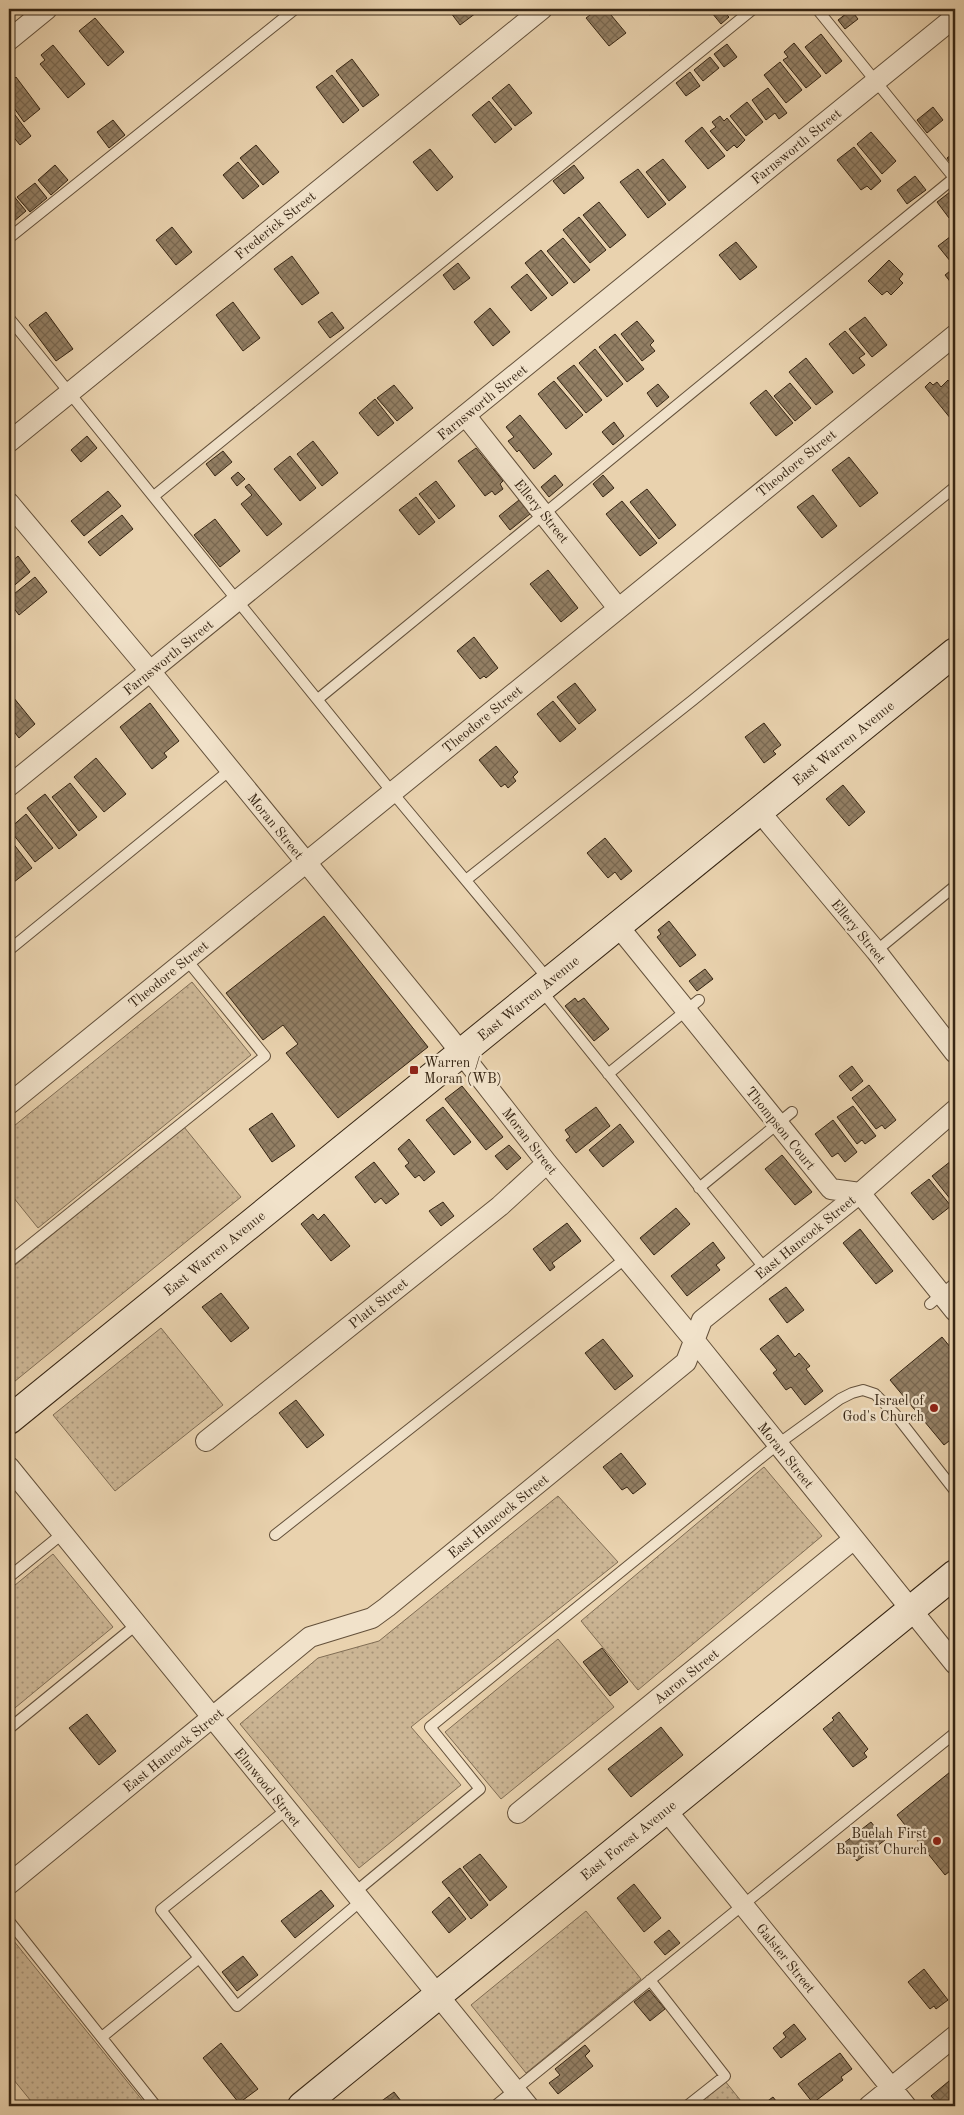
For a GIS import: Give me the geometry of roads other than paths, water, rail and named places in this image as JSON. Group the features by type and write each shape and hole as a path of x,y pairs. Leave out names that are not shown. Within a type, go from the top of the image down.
{"main road":[{"name":"East Warren Avenue","path":"9,1420 955,652"},
{"name":"East Forest Avenue","path":"302,2106 955,1574"}],"street":[{"path":"9,40 47,9"},
{"name":"Frederick Street","path":"9,442 542,9"},
{"name":"Farnsworth Street","path":"9,786 955,17"},
{"name":"Theodore Street","path":"9,1104 305,861 955,334"},
{"name":"Ellery Street","path":"465,415 618,608"},
{"name":"Moran Street","path":"9,503 150,671 461,1052 547,1163 694,1340 955,1664"},
{"name":"Ellery Street","path":"760,811 876,951 955,1052"},
{"name":"Thompson Court","path":"618,926 692,1005 785,1118 830,1188 860,1192"},
{"name":"East Hancock Street","path":"9,1884 310,1637 372,1618 387,1607 686,1362 702,1320 860,1192 955,1110"},
{"name":"Platt Street","path":"206,1441 500,1206 547,1163"},
{"path":"860,1192 955,1311"},
{"name":"Elmwood Street","path":"9,1467 528,2106"},
{"name":"Aaron Street","path":"518,1813 854,1540"},
{"name":"Galster Street","path":"666,1810 906,2106"},
{"path":"869,2106 955,2036"}],"lane":[{"path":"9,238 295,9"},
{"path":"154,496 753,9"},
{"path":"318,699 955,178 817,9"},
{"path":"9,318 392,792 466,880 545,985 608,1074 766,1270"},
{"path":"466,880 693,700 955,487"},
{"path":"9,950 230,770"},
{"path":"876,951 955,886"},
{"path":"9,1262 265,1056 186,960"},
{"path":"608,1074 692,1005"},
{"path":"699,1188 785,1118"},
{"path":"275,1536 626,1258"},
{"path":"286,1810 161,1910 236,2006 480,1789 430,1727 778,1444 840,1399 863,1390 875,1394 895,1414 955,1491"},
{"path":"9,1578 62,1534"},
{"path":"9,1725 11,1727 136,1625"},
{"path":"495,2106 955,1733"},
{"path":"9,1921 156,2106"},
{"path":"102,2038 199,1958"},
{"path":"650,1980 725,2076 687,2106"}],"place":[{"name":"Warren / Moran (WB)","path":"414,1070"},
{"name":"Israel of God's Church","path":"934,1408"},
{"name":"Buelah First Baptist Church","path":"937,1841"}]}
